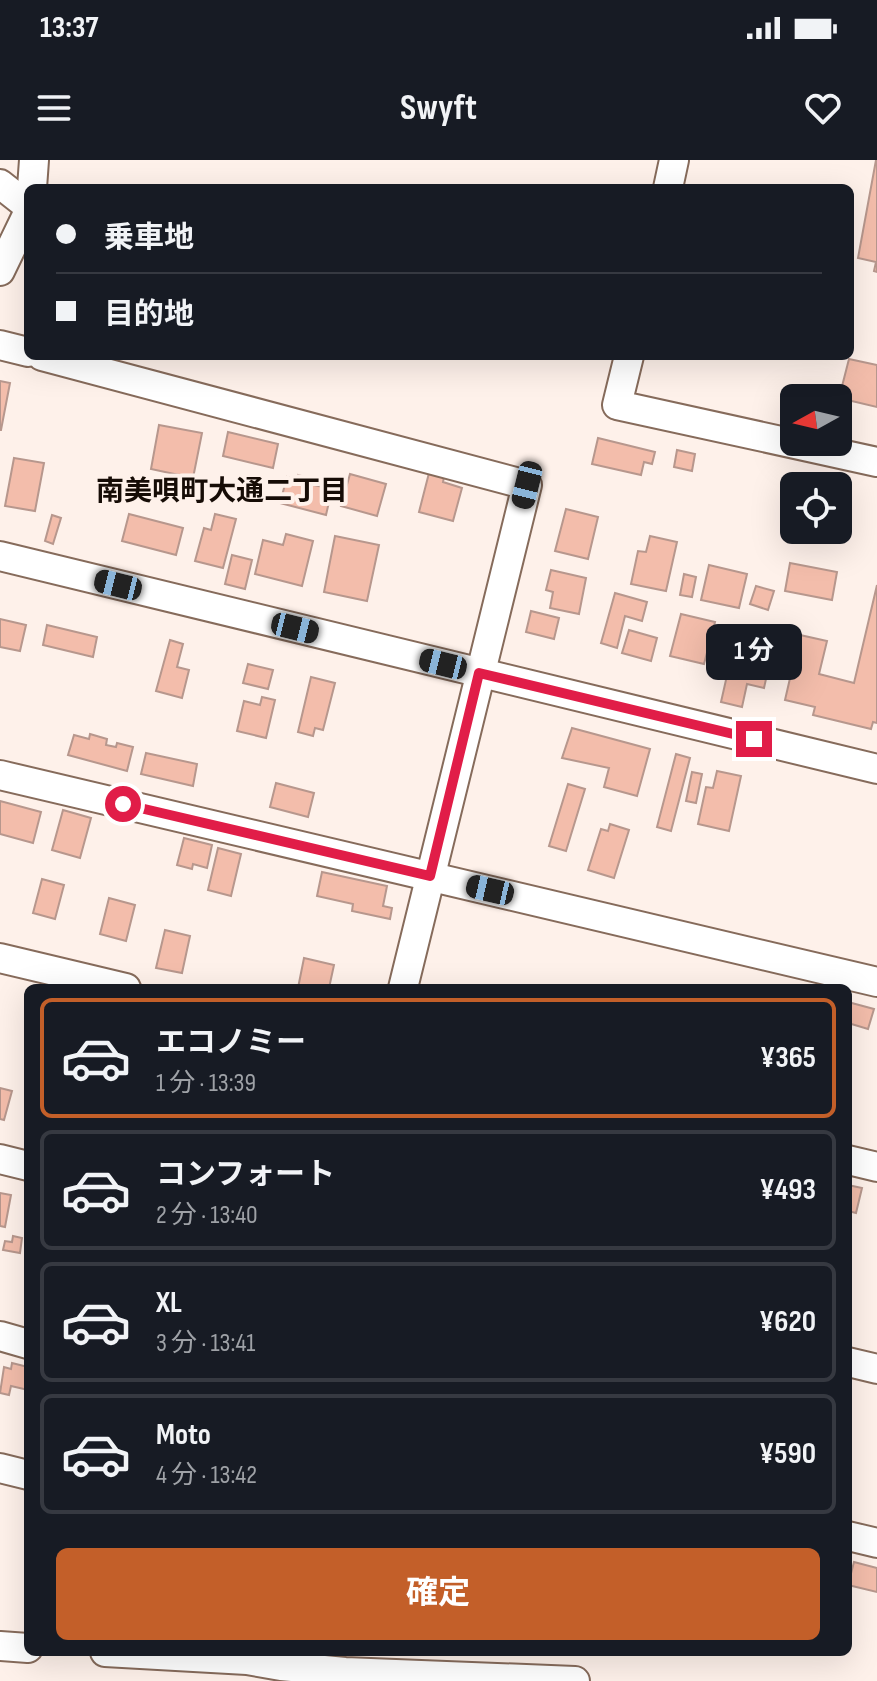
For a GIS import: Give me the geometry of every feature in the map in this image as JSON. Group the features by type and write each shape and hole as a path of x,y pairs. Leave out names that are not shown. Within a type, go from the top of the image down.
{"street":[{"path":"32,184 34,160"},
{"path":"669,184 674,160"},
{"path":"0,184 24,203"},
{"path":"0,271 24,221"},
{"path":"0,345 24,351"},
{"path":"57,360 527,485 404,984"},
{"path":"628,360 617,405 877,462"},
{"path":"0,556 877,769"},
{"path":"0,775 877,982"},
{"path":"0,958 109,984"},
{"path":"0,1159 24,1165"},
{"path":"852,1161 877,1167"},
{"path":"0,1336 24,1343"},
{"path":"852,1363 877,1369"},
{"path":"0,1468 24,1474"},
{"path":"852,1537 877,1543"},
{"path":"0,1646 24,1648"},
{"path":"152,1656 409,1678 575,1681"}],"building":[{"path":"876,160 877,272 874,271 876,262 858,258"},
{"path":"849,360 877,365 877,407 852,401 852,384 843,384"},
{"path":"0,381 10,383 1,430 0,430"},
{"path":"159,425 202,433 193,478 151,469"},
{"path":"228,432 278,444 273,468 223,456"},
{"path":"598,438 655,452 652,464 644,462 641,475 592,464"},
{"path":"677,450 695,454 692,471 674,467"},
{"path":"14,458 44,463 35,511 5,506"},
{"path":"429,473 444,477 443,482 462,488 453,521 419,512"},
{"path":"350,474 386,484 377,516 341,506"},
{"path":"298,475 316,480 314,485 332,489 326,515 280,503 287,477 297,479"},
{"path":"566,509 598,517 588,559 555,551"},
{"path":"129,514 183,528 176,555 122,541"},
{"path":"215,514 236,519 223,568 195,561 204,528 211,530"},
{"path":"52,515 61,518 53,544 45,541"},
{"path":"286,534 313,541 302,586 255,574 263,540 283,545"},
{"path":"335,536 379,545 367,601 324,592"},
{"path":"650,536 677,542 666,591 631,584 638,551 646,552"},
{"path":"232,555 252,560 245,589 225,584"},
{"path":"790,563 837,572 832,600 785,591"},
{"path":"709,565 747,574 739,608 701,600"},
{"path":"551,570 586,578 579,614 550,608 553,592 546,590"},
{"path":"684,574 696,577 692,597 680,595"},
{"path":"877,585 877,723 873,722 871,729 813,715 815,707 785,700 800,635 827,641 819,674 854,683"},
{"path":"756,586 774,591 768,610 750,604"},
{"path":"615,593 647,602 642,621 625,616 617,648 601,643"},
{"path":"531,611 559,618 554,639 526,632"},
{"path":"681,614 715,622 704,664 670,656"},
{"path":"0,619 26,625 20,651 0,647"},
{"path":"47,625 97,637 93,657 43,645"},
{"path":"629,630 657,638 651,661 622,653"},
{"path":"757,639 774,643 764,688 747,684 742,707 721,702 728,671 741,674 746,652 754,654"},
{"path":"170,640 183,644 177,667 189,670 182,698 156,691"},
{"path":"248,664 273,670 268,689 243,683"},
{"path":"311,677 335,683 323,730 315,728 313,736 298,732"},
{"path":"262,697 275,700 266,738 237,731 244,701 260,705"},
{"path":"572,728 650,749 637,796 604,787 609,768 562,758"},
{"path":"90,734 107,739 106,745 116,747 117,743 133,747 127,771 68,755 74,735 89,739"},
{"path":"146,753 197,764 193,786 141,774"},
{"path":"676,754 690,758 671,831 657,827"},
{"path":"717,771 741,776 729,831 698,824 706,787 713,788"},
{"path":"692,772 702,774 696,803 686,801"},
{"path":"276,783 314,793 308,817 270,807"},
{"path":"568,784 585,789 566,851 549,846"},
{"path":"0,801 41,812 33,843 0,834"},
{"path":"63,810 91,818 80,858 52,850"},
{"path":"610,824 629,830 614,878 588,870 601,829 608,831"},
{"path":"184,838 212,845 207,868 193,864 192,869 177,865"},
{"path":"218,848 241,854 231,896 208,890"},
{"path":"322,872 387,886 383,906 392,908 390,919 352,911 353,904 317,896"},
{"path":"42,879 64,885 55,919 33,913"},
{"path":"109,898 135,905 126,941 100,934"},
{"path":"165,930 190,936 182,973 156,968"},
{"path":"304,958 334,965 330,984 299,984"},
{"path":"852,1003 874,1009 868,1029 852,1024"},
{"path":"0,1088 12,1091 4,1120 0,1119"},
{"path":"852,1186 862,1188 856,1213 852,1212"},
{"path":"0,1193 11,1195 5,1227 0,1226"},
{"path":"13,1236 22,1238 20,1253 3,1250 5,1241 12,1242"},
{"path":"12,1363 24,1366 24,1389 11,1386 9,1395 0,1393 4,1367 11,1369"},
{"path":"854,1562 877,1568 877,1592 852,1586"}],"district":[{"name":"南美唄町大通二丁目","path":"222,491"}],"route":[{"path":"123,804 430,876 479,673 754,739"}]}
